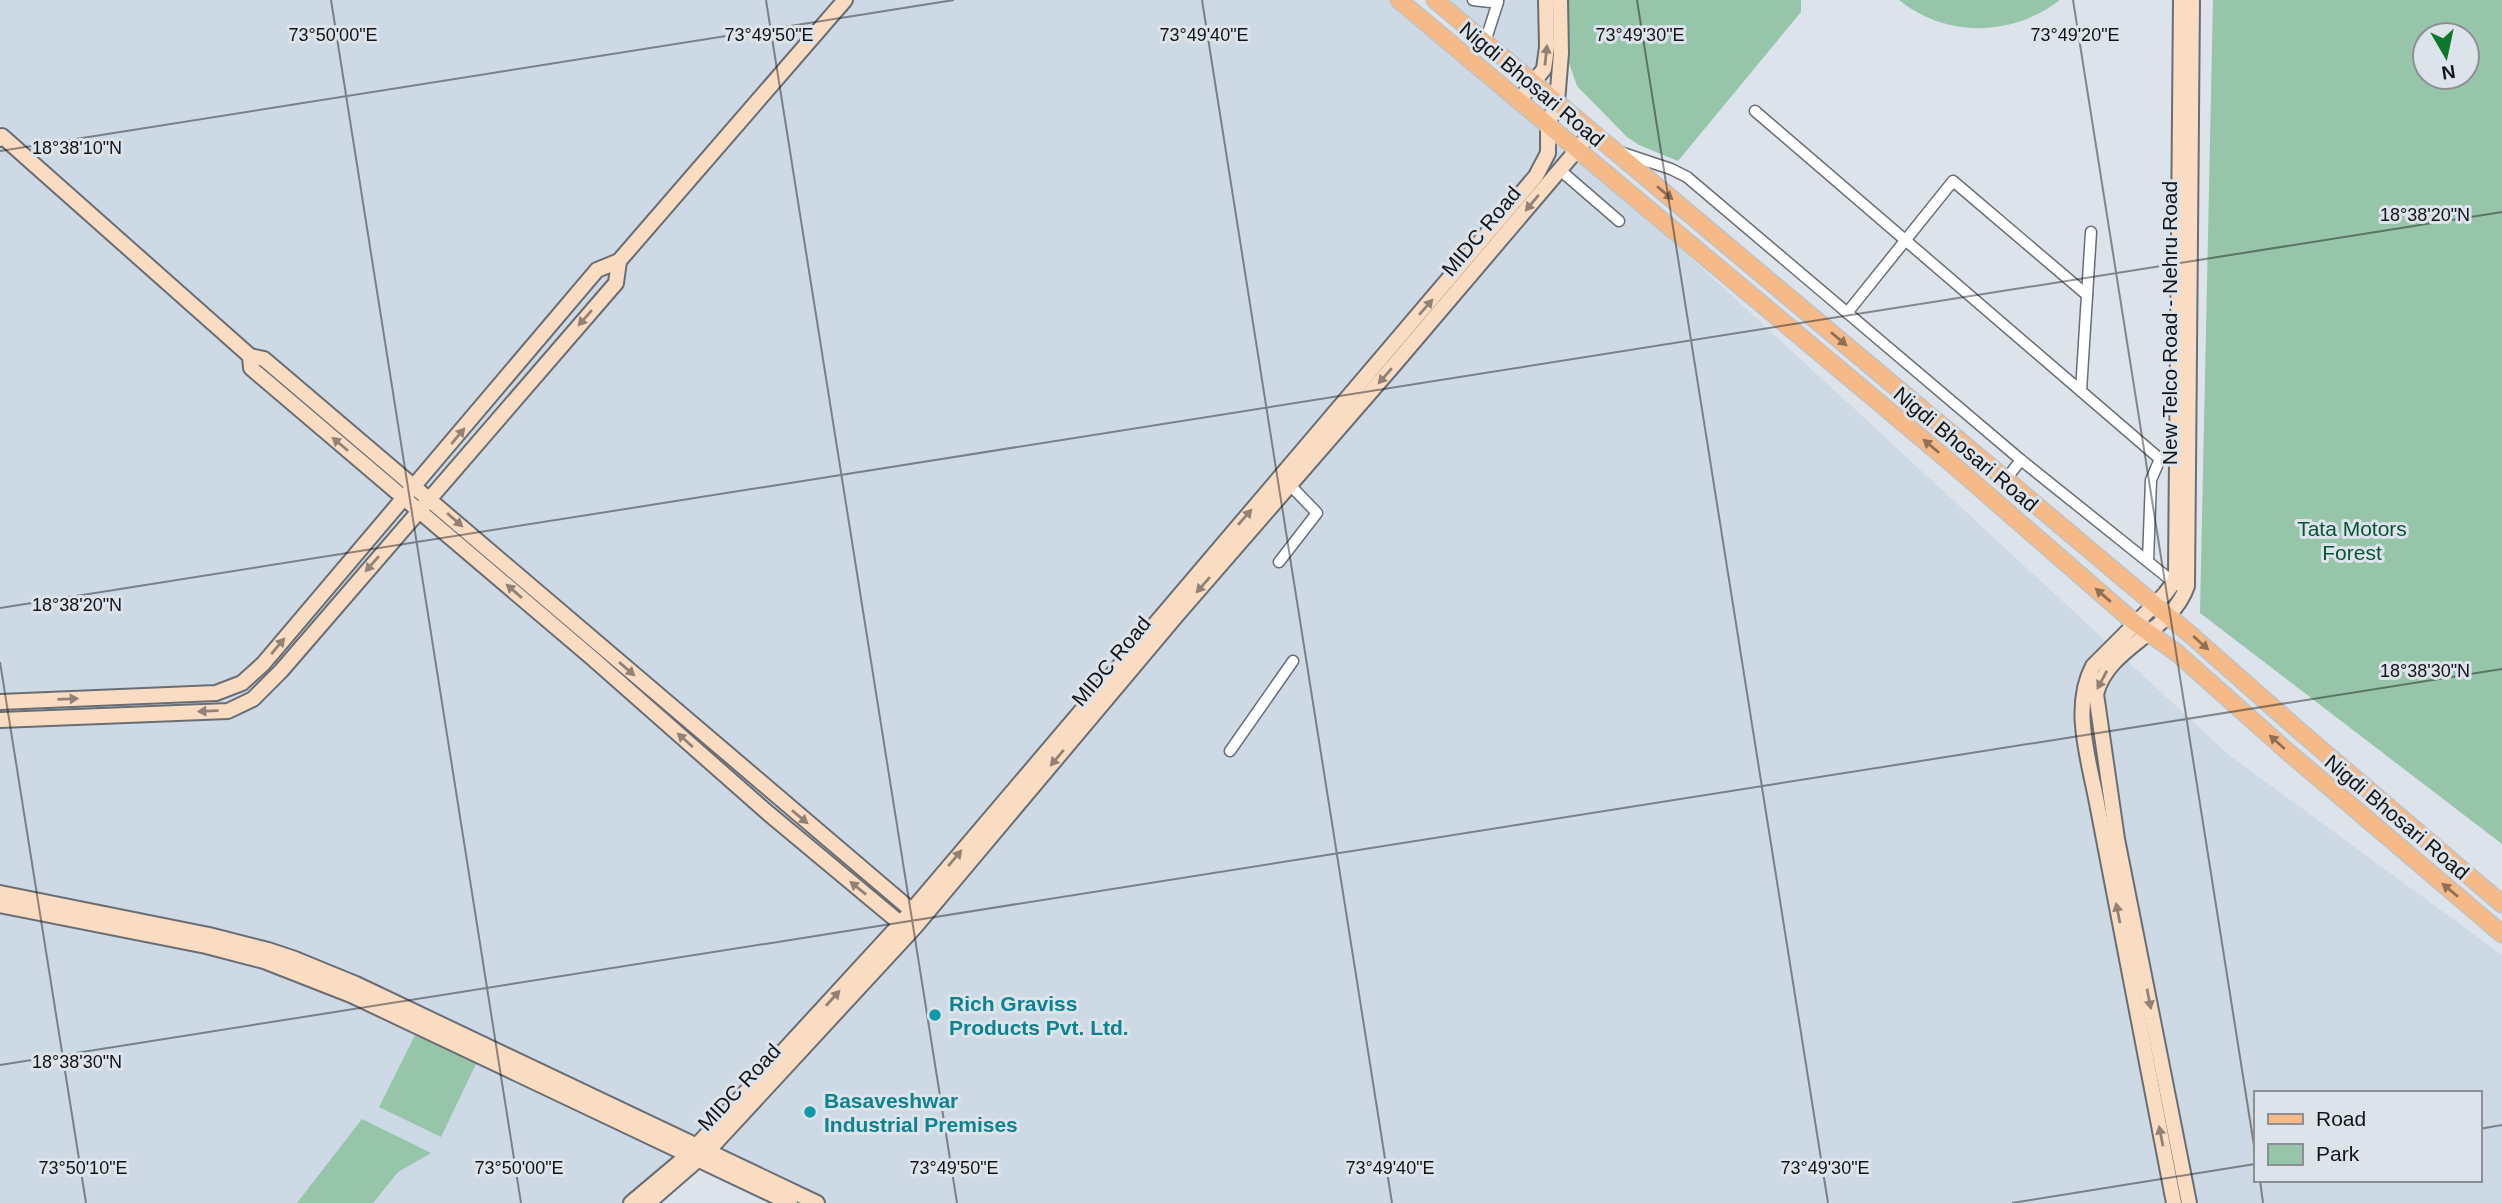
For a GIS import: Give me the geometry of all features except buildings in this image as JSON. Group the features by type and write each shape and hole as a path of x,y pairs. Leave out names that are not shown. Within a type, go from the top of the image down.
{"main road":[{"name":"Nigdi Bhosari Road","path":"1399,0 1950,462 2502,934"},
{"name":"Nigdi Bhosari Road","path":"1435,0 2169,616 2502,904"}],"street":[{"path":"0,702 216,693 242,683 256,671 415,487 597,270 619,261 845,0"},
{"path":"1474,0 1498,1 1485,42"},
{"path":"1519,101 1544,69 1546,0"},
{"path":"1229,545 1536,176 1548,153 1548,125 1556,102 1561,53 1560,0"},
{"name":"New Telco Road - Nehru Road","path":"2181,0 2185,242"},
{"name":"New Telco Road - Nehru Road","path":"2189,1203 2117,838 2096,694 2104,673 2169,616 2179,587 2188,573 2183,459 2185,242 2192,0"},
{"path":"1755,111 2160,459 2183,459"},
{"name":"MIDC Road","path":"648,1203 698,1153 906,927 1229,545 1290,485 1592,132"},
{"path":"0,139 2,136 250,356 264,359 916,915"},
{"path":"1613,149 1687,177 2021,460 2179,587 2136,622 2093,666 2086,682 2082,711 2097,803 2174,1203"},
{"path":"1560,170 1619,221"},
{"path":"1847,313 1953,181 2087,295"},
{"path":"2081,391 2091,232"},
{"path":"0,720 228,711 253,699 270,683 616,283 619,261"},
{"path":"250,356 251,369 601,665 768,814 906,927"},
{"path":"2148,561 2151,480 2160,459"},
{"path":"2006,479 2021,460"},
{"path":"1279,562 1317,513 1290,485"},
{"path":"1230,751 1293,662"},
{"path":"256,671 270,683"},
{"path":"0,893 209,935 295,959 356,984 698,1153 790,1203"},
{"path":"0,905 206,946 291,970 698,1153 817,1203"},
{"name":"MIDC Road","path":"631,1203 698,1153"}],"shaded area":[{"path":"0,0 1398,0 1545,123 2229,755 2502,955 2502,1203 826,1203 721,1149 248,937 0,884"},
{"path":"1442,0 1538,0 1539,81"},
{"path":"0,910 267,966 677,1158 624,1203 0,1203"}],"green space":[{"path":"1569,0 1801,0 1801,12 1678,161 1639,145 1627,137 1577,86 1569,63"},
{"path":"1899,0 2060,0 2021,21 1979,28 1937,21"},
{"name":"Tata Motors Forest","path":"2213,0 2502,0 2502,844 2200,613"},
{"path":"415,1035 476,1064 441,1137 379,1107"},
{"path":"362,1119 431,1153 398,1172 373,1203 297,1203"}],"place":[{"name":"Rich Graviss Products Pvt. Ltd.","path":"935,1015"},
{"name":"Basaveshwar Industrial Premises","path":"810,1112"}]}
